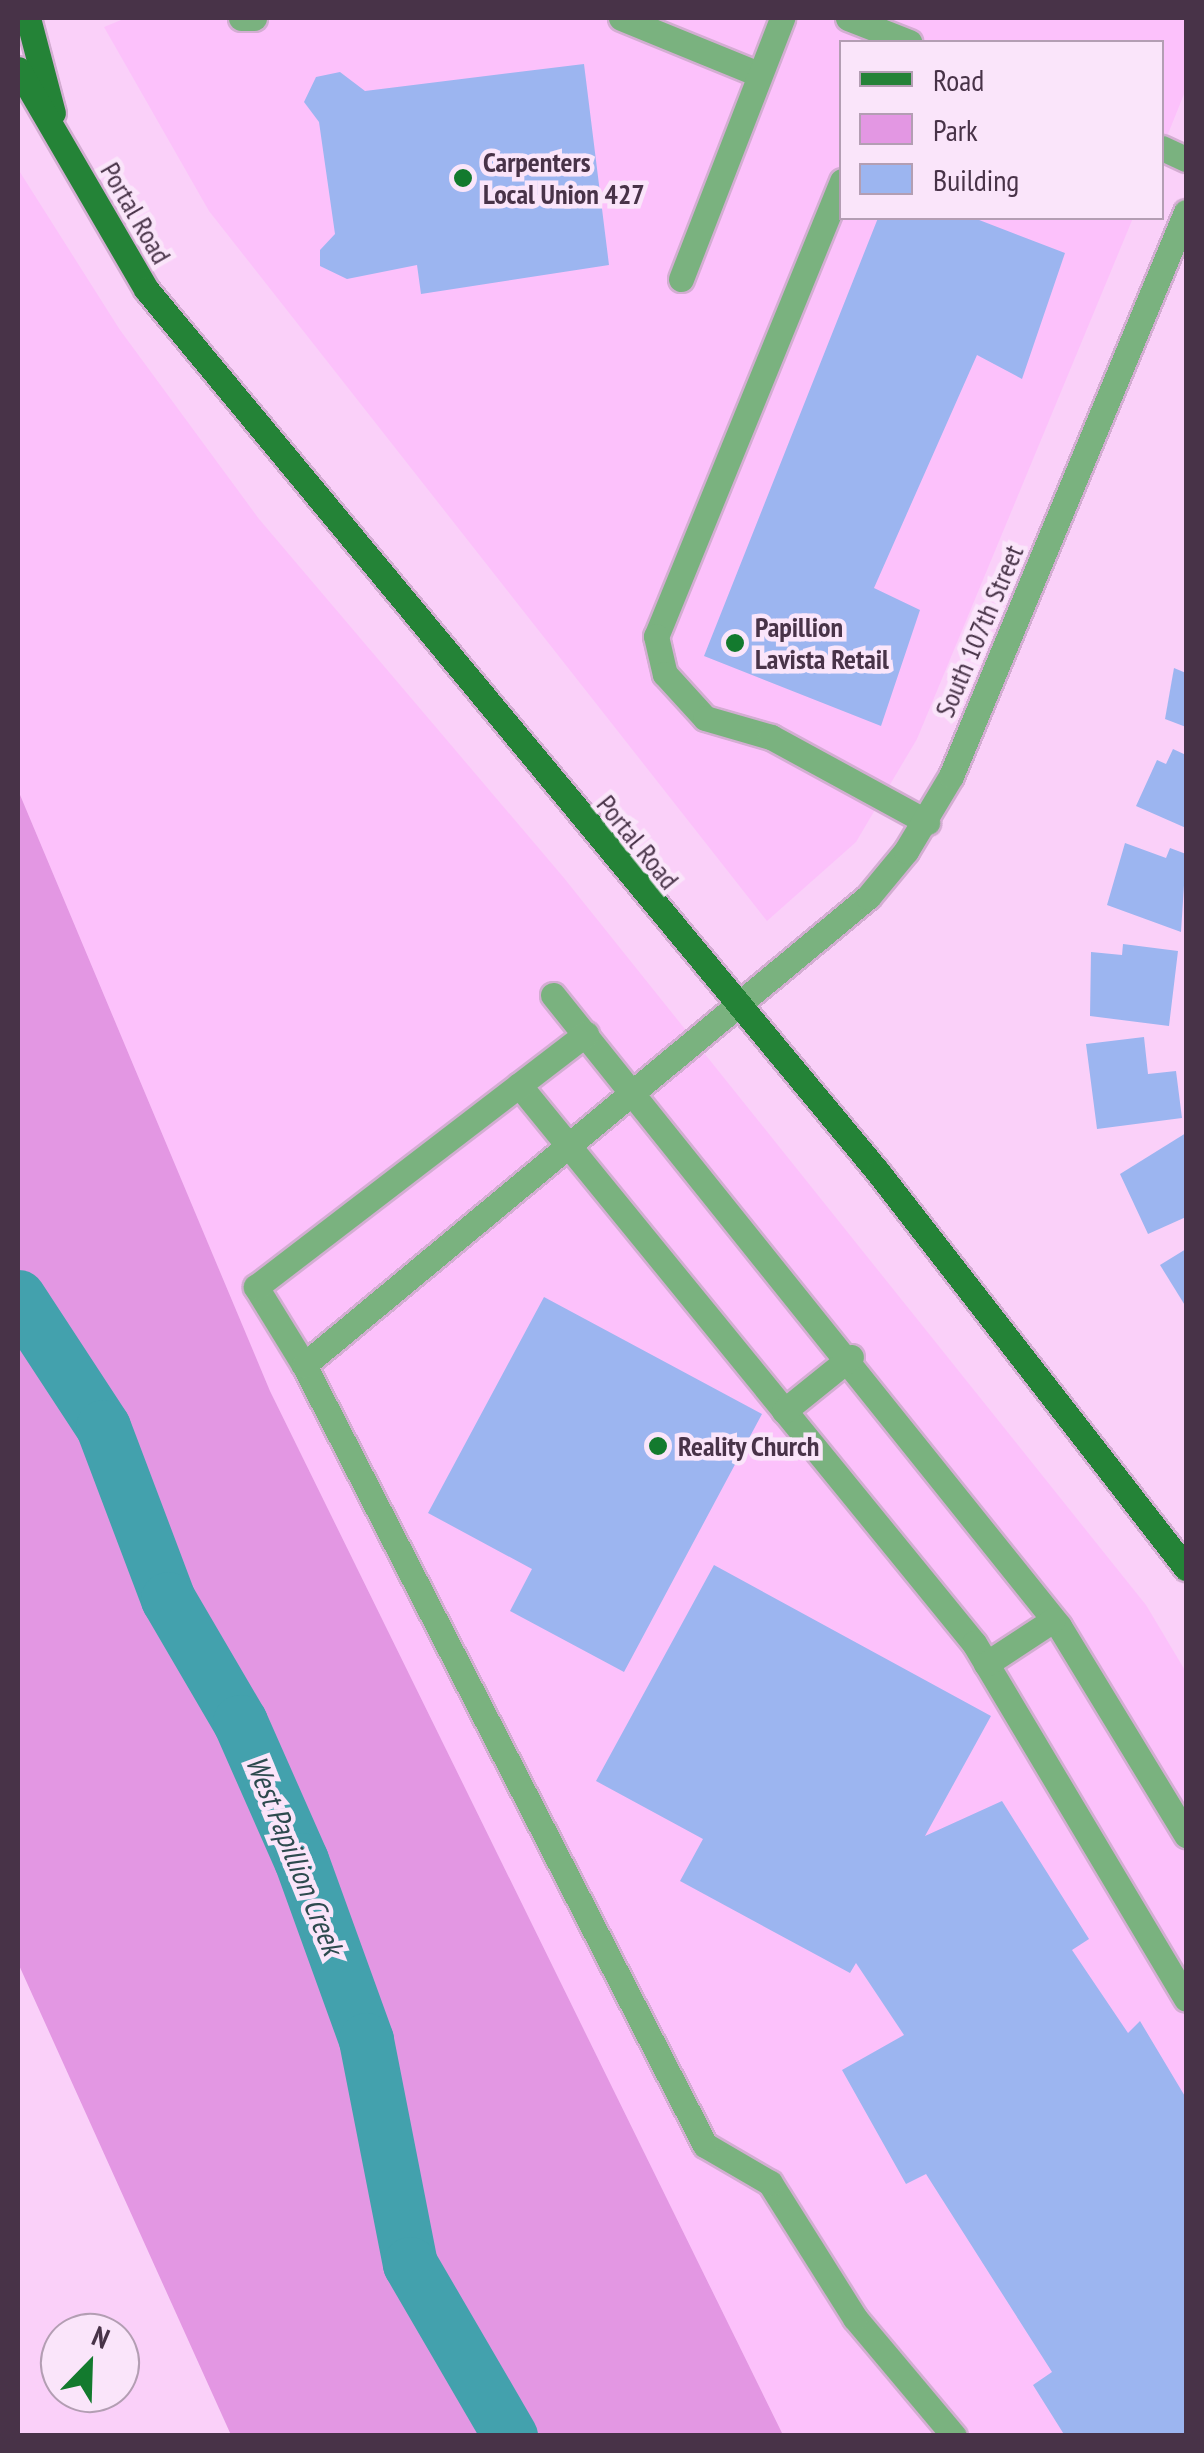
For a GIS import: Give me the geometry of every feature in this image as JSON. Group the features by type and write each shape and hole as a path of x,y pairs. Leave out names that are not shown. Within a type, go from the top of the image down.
{"main road":[{"name":"Portal Road","path":"28,18 60,142"},
{"name":"Portal Road","path":"18,68 146,289 736,1009 878,1172 1186,1568"}],"street":[{"path":"240,18 254,18"},
{"path":"621,18 758,74"},
{"path":"681,279 782,18"},
{"path":"848,18 899,40"},
{"path":"839,189 656,636 665,674 705,718 770,737 927,822"},
{"name":"South 107th Street","path":"304,1365 868,897 927,822 1186,212"},
{"path":"553,996 851,1357 1053,1620 1186,1835"},
{"path":"586,1034 256,1286 304,1365 705,2145 770,2182 855,2318 954,2436"},
{"path":"519,1085 986,1664 1186,1999"},
{"path":"784,1411 851,1357"},
{"path":"986,1664 1053,1620"}],"shaded area":[{"path":"126,18 1186,18 1186,89 1164,144 1164,40 839,40 839,220 1132,220 917,739 856,842 767,921 209,211 104,27"},
{"path":"18,169 120,330 259,519 564,878 1146,1605 1186,1672 1186,2435 783,2435 270,1391 18,790"}],"green space":[{"path":"18,790 270,1391 783,2435 231,2435 18,1963"}],"building":[{"name":"Carpenters Local Union 427","path":"584,64 609,265 421,294 417,265 347,279 320,266 320,250 335,234 319,122 304,102 316,77 340,72 365,91"},
{"path":"877,220 979,220 1065,253 1022,379 977,355 874,588 920,610 881,726 704,656"},
{"path":"1174,668 1186,673 1186,727 1165,719"},
{"path":"1173,749 1186,755 1186,828 1136,806 1157,760 1166,764"},
{"path":"1125,843 1166,858 1170,848 1186,854 1181,932 1107,905"},
{"path":"1123,944 1178,951 1169,1026 1090,1016 1091,952 1122,955"},
{"path":"1144,1037 1148,1074 1176,1071 1182,1118 1097,1129 1086,1044"},
{"path":"1186,1133 1186,1217 1148,1234 1120,1174"},
{"path":"1186,1249 1186,1307 1160,1265"},
{"path":"544,1297 762,1414 624,1672 510,1611 532,1569 428,1513"},
{"path":"714,1565 991,1716 925,1836 1002,1801 1089,1939 1072,1950 1128,2033 1140,2021 1186,2098 1186,2436 1065,2436 1033,2385 1052,2372 926,2174 906,2184 842,2070 904,2035 856,1963 850,1973 680,1881 703,1839 596,1781"}],"waterway":[{"name":"West Papillion Creek","path":"18,1297 103,1427 168,1599 240,1722 301,1860 366,2040 410,2264 510,2436"}],"place":[{"name":"Carpenters Local Union 427","path":"463,178"},
{"name":"Papillion Lavista Retail","path":"735,643"},
{"name":"Reality Church","path":"658,1446"}]}
